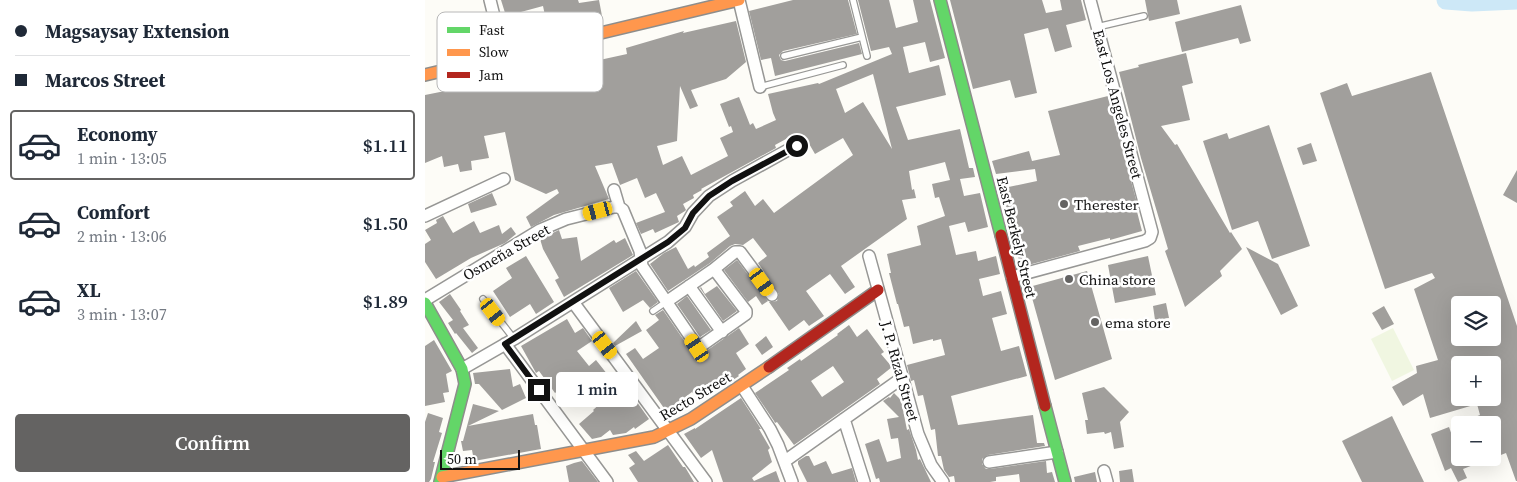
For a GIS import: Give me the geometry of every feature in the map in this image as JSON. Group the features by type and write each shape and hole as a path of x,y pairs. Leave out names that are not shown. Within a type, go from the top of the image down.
{"street":[{"path":"603,32 739,0 760,87"},
{"name":"East Berkely Street","path":"941,0 1065,482"},
{"name":"East Los Angeles Street","path":"1012,277 1145,241 1150,238 1151,232 1090,0"},
{"path":"462,369 509,342 641,259 685,228 701,203 709,196 732,181 797,146"},
{"path":"425,216 504,179"},
{"path":"614,190 619,207 623,210 640,251 642,266 697,348 745,315 746,311 714,269"},
{"name":"Osmeña Street","path":"425,301 540,230 566,219 619,207"},
{"path":"665,302 714,269 735,252 740,252 772,295"},
{"name":"J. P. Rizal Street","path":"869,256 918,434 924,449 943,482"},
{"path":"689,286 722,332"},
{"name":"Recto Street","path":"441,479 641,440 668,431 691,419 742,386 878,290"},
{"path":"425,301 462,369 465,384 441,479"},
{"path":"573,302 705,482"},
{"path":"509,342 607,482"},
{"path":"785,461 902,378"},
{"path":"742,386 770,429 785,461 792,482"},
{"path":"844,419 864,482"},
{"path":"989,462 1057,452"}],"lane":[{"path":"853,0 867,56"},
{"path":"1097,27 1144,16"},
{"path":"784,56 862,37"},
{"path":"760,87 843,64"},
{"path":"483,299 509,342"},
{"path":"653,311 665,302"}],"green space":[{"path":"1393,328 1414,370 1392,381 1371,339"}],"building":[{"path":"501,0 578,0 579,3 599,0 601,12 544,12 543,6 521,12 505,12"},
{"path":"793,0 848,0 857,34 783,51 779,55 781,60 785,61 859,43 862,54 775,76 771,58 761,60 749,11"},
{"path":"858,0 889,0 896,28 918,22 913,0 930,0 945,58 930,62 925,42 903,47 909,73 939,65 946,95 896,107 908,140 960,129 969,168 973,168 975,177 960,179 964,196 980,193 988,227 968,232 965,222 949,226 956,255 976,251 978,261 996,256 1000,274 979,279 983,296 1001,291 1007,314 992,318 1001,351 1019,346 1027,376 951,396 958,425 1033,415 1037,443 1044,443 1045,446 988,455 982,459 982,464 986,469 990,469 1046,461 1047,473 1052,472 1055,482 1020,482 1019,474 996,477 996,481 990,482 955,482 954,476 949,477 944,470 941,456 938,456 935,429 931,430 923,395 918,396 914,380 911,381 907,365 945,355 941,339 913,344 909,326 904,327 897,304 889,273 891,273 887,254 921,245 917,226 945,216 939,197 935,198 932,184 950,180 945,162 909,171 912,190 914,189 916,198 902,200 907,219 841,266 855,287 845,294 830,274 806,291 824,316 809,326 804,320 789,331 769,302 777,301 779,294 758,263 767,256 753,238 743,245 735,244 730,246 710,263 668,291 650,264 664,253 676,247 688,269 694,265 695,267 709,257 707,253 730,236 717,217 733,206 730,202 745,191 755,206 763,199 774,213 853,155 843,138 815,154 804,135 799,138 797,133 775,145 776,148 693,195 694,198 683,204 686,210 677,216 679,222 655,233 653,229 641,234 636,223 665,212 656,193 645,198 637,178 620,185 612,163 595,166 609,199 554,215 531,227 526,217 559,193 557,189 546,194 515,180 505,132 484,136 489,158 471,161 472,170 460,172 458,164 444,167 442,156 425,163 425,95 440,92 603,92 603,59 627,54 626,48 684,31 683,33 736,21 746,62 726,79 691,90 698,106 690,109 680,86 677,141 657,146 663,165 682,156 691,175 728,156 720,138 733,132 731,126 729,127 720,104 739,97 750,125 753,123 756,129 776,120 768,94 819,84 892,54 889,47 871,51","holes":["873,74 892,149 863,102 845,113 836,89"]},
{"path":"950,0 1042,0 1046,13 1062,10 1060,0 1081,0 1086,20 1066,25 1072,47 1055,52 1048,28 1024,34 1037,93 1015,98 1010,80 973,89"},
{"path":"1145,0 1177,0 1180,14 1149,21"},
{"path":"1241,5 1251,41 1240,44 1238,38 1182,52 1175,22"},
{"path":"1186,53 1193,83 1182,86 1190,120 1161,126 1175,145 1177,144 1230,233 1242,249 1220,271 1222,276 1185,307 1165,251 1168,249 1141,158 1119,72 1139,67 1138,65"},
{"path":"1431,72 1517,326 1517,481 1506,453 1501,455 1501,416 1478,416 1480,415 1478,406 1501,406 1501,356 1451,356 1451,406 1470,406 1430,418 1423,394 1403,406 1392,387 1417,373 1416,366 1438,360 1414,289 1435,278 1432,273 1385,289 1320,93 1347,83 1352,96"},
{"path":"1108,96 1137,203 1135,204 1142,231 1078,246 1080,251 1021,267 999,189 1037,181 1035,169 996,174 992,161 1029,151 1032,161 1060,155 1048,111"},
{"path":"1269,125 1310,246 1272,259 1258,221 1232,230 1203,141 1227,133 1229,139"},
{"path":"1311,143 1317,161 1303,165 1297,148"},
{"path":"1517,170 1517,203 1503,195"},
{"path":"492,193 497,205 471,213 468,204"},
{"path":"443,216 453,233 474,221 480,233 499,225 502,234 511,227 516,234 505,243 471,258 436,279 425,262 425,244 431,240 425,230 437,223 436,220"},
{"path":"559,230 562,239 577,237 581,261 614,240 616,243 625,238 633,255 564,297 555,280 559,278 543,249 540,239"},
{"path":"1246,247 1278,264 1298,306 1281,315"},
{"path":"526,256 554,302 536,314 530,304 510,317 493,291 512,278 506,268"},
{"path":"1148,256 1156,295 1115,303 1108,265"},
{"path":"737,260 768,301 762,305 756,296 748,302 724,270"},
{"path":"636,271 658,302 650,308 643,300 623,312 609,288"},
{"path":"1087,271 1112,359 1055,380 1029,287"},
{"path":"717,286 737,311 723,321 700,288 705,294"},
{"path":"450,294 469,325 463,328 478,348 472,353 455,334 448,323 453,320 439,302"},
{"path":"687,296 711,330 700,337 677,304"},
{"path":"1166,303 1169,318 1155,320 1153,306"},
{"path":"1384,306 1394,324 1382,330 1372,313"},
{"path":"663,310 695,355 702,354 739,328 749,344 736,353 746,369 739,376 700,401 692,392 666,411 626,354 635,348 643,359 659,348 646,330 659,320 655,315"},
{"path":"567,319 575,333 583,328 592,341 577,351 589,366 596,360 619,389 624,384 649,419 635,429 634,427 626,433 613,435 610,430 601,437 592,439 579,424 602,402 595,393 597,390 587,377 581,373 555,393 539,371 536,373 521,346"},
{"path":"636,321 642,331 615,346 613,343"},
{"path":"849,325 857,337 867,329 884,352 881,354 892,367 877,379 880,384 794,445 777,422 775,423 755,393 789,370 787,368 800,359 801,361","holes":["833,366 844,382 822,397 811,381"]},
{"path":"766,336 773,347 762,355 755,345"},
{"path":"434,340 452,371 446,374 449,392 443,393 445,402 425,406 425,346"},
{"path":"510,369 513,387 520,384 526,398 502,410 479,384 475,384 473,373"},
{"path":"1104,387 1129,412 1120,422 1124,447 1114,449 1111,432 1087,434 1085,420 1088,420 1082,393"},
{"path":"894,393 901,400 907,430 909,429 918,460 920,459 931,482 880,482 879,478 876,479 865,444 879,439 887,462 901,458 898,438 891,439 887,419 899,417 883,401 890,398"},
{"path":"741,398 761,429 759,429 770,448 768,450 772,462 752,478 754,481 776,471 780,482 723,482 712,450 701,458 684,434 695,429"},
{"path":"473,404 499,411 468,426 533,414 541,449 474,461 472,450 463,451 461,441 463,441"},
{"path":"428,413 443,418 439,432 442,433 433,462 435,462 431,479 429,482 425,482 425,422"},
{"path":"1392,416 1424,482 1362,482 1342,441"},
{"path":"1449,427 1451,433 1451,466 1471,466 1463,469 1467,478 1458,482 1451,468 1445,471 1431,434"},
{"path":"668,445 694,482 638,482 629,468 635,464 628,455 636,451 644,461"},
{"path":"809,456 814,466 826,461 832,474 852,468 856,482 807,482 798,464 798,461"},
{"path":"582,461 598,482 569,482 566,466"},
{"path":"1132,469 1134,482 1120,482 1119,471"},
{"path":"1095,472 1097,482 1075,482 1074,477"}],"waterway":[{"path":"1446,0 1472,2 1517,0"}],"traffic: fast":[{"path":"940,0 1001,235"},
{"path":"425,303 462,369 465,384 440,482"},
{"path":"1045,406 1065,482"}],"traffic: slow":[{"path":"603,32 739,0"},
{"path":"425,75 437,72"},
{"path":"442,477 654,437 691,419 769,367"}],"traffic: jam":[{"path":"1001,235 1045,406"},
{"path":"769,367 878,290"}],"place":[{"name":"Therester","path":"1064,204"},
{"name":"China store","path":"1069,279"},
{"name":"ema store","path":"1095,322"}],"route":[{"path":"539,390 505,344 668,242 685,228 701,203 720,188 797,146"}]}
